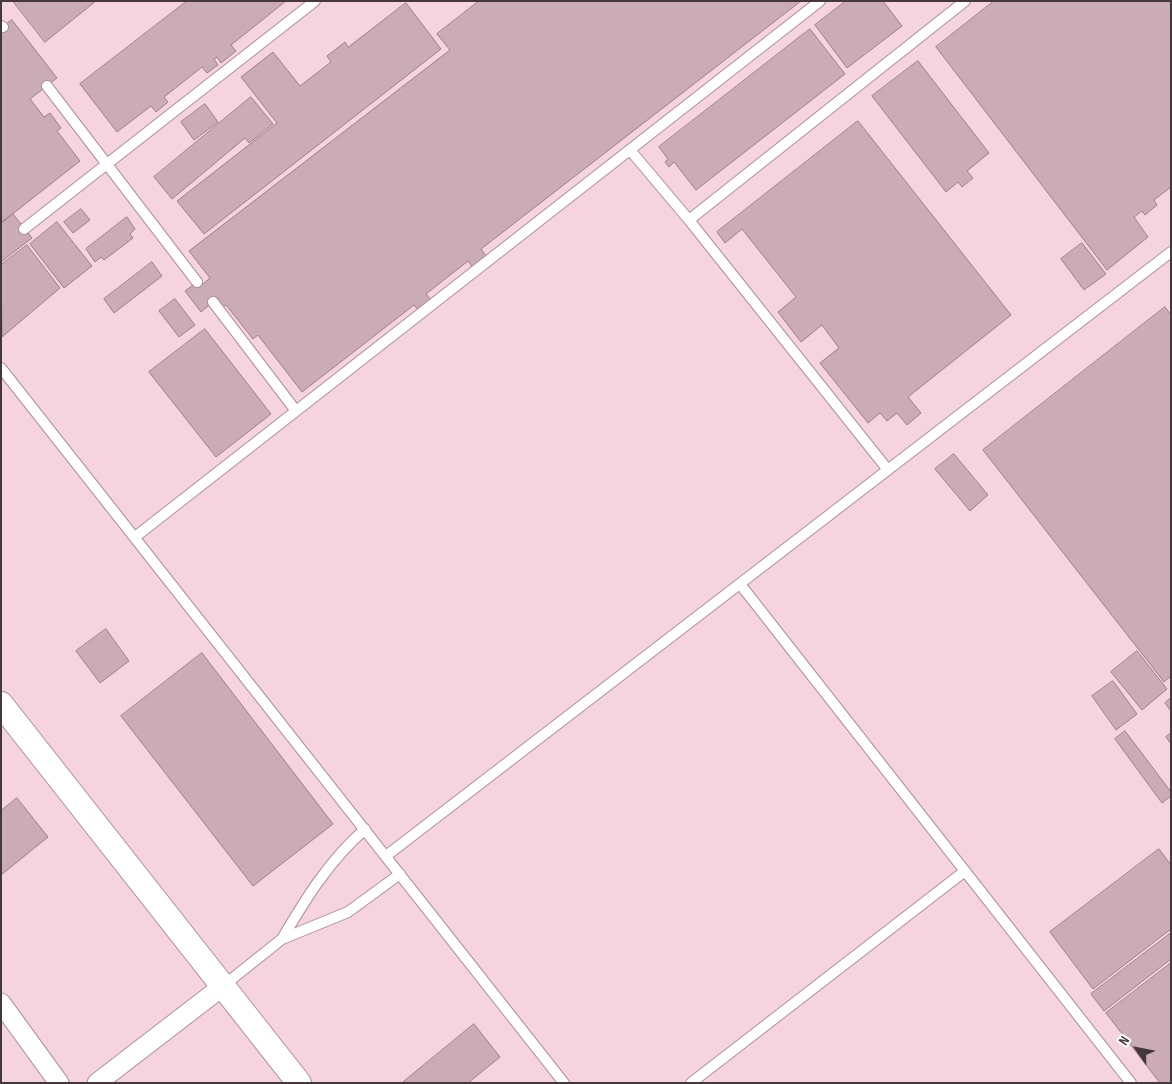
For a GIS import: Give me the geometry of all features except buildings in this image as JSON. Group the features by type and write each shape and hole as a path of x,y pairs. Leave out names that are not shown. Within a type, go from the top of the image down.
{"street":[{"path":"1,704 298,1083"},
{"path":"96,1083 223,986"},
{"path":"1,1003 59,1083"}],"lane":[{"path":"24,229 316,1"},
{"path":"135,537 820,1"},
{"path":"689,220 965,1"},
{"path":"47,86 197,282"},
{"path":"630,150 689,220 888,470"},
{"path":"386,856 1171,252"},
{"path":"213,302 296,411"},
{"path":"1,368 564,1083"},
{"path":"740,584 1131,1083"},
{"path":"282,939 304,900 340,852 365,829"},
{"path":"691,1083 965,871"},
{"path":"223,986 282,939 348,912 400,874"}]}
